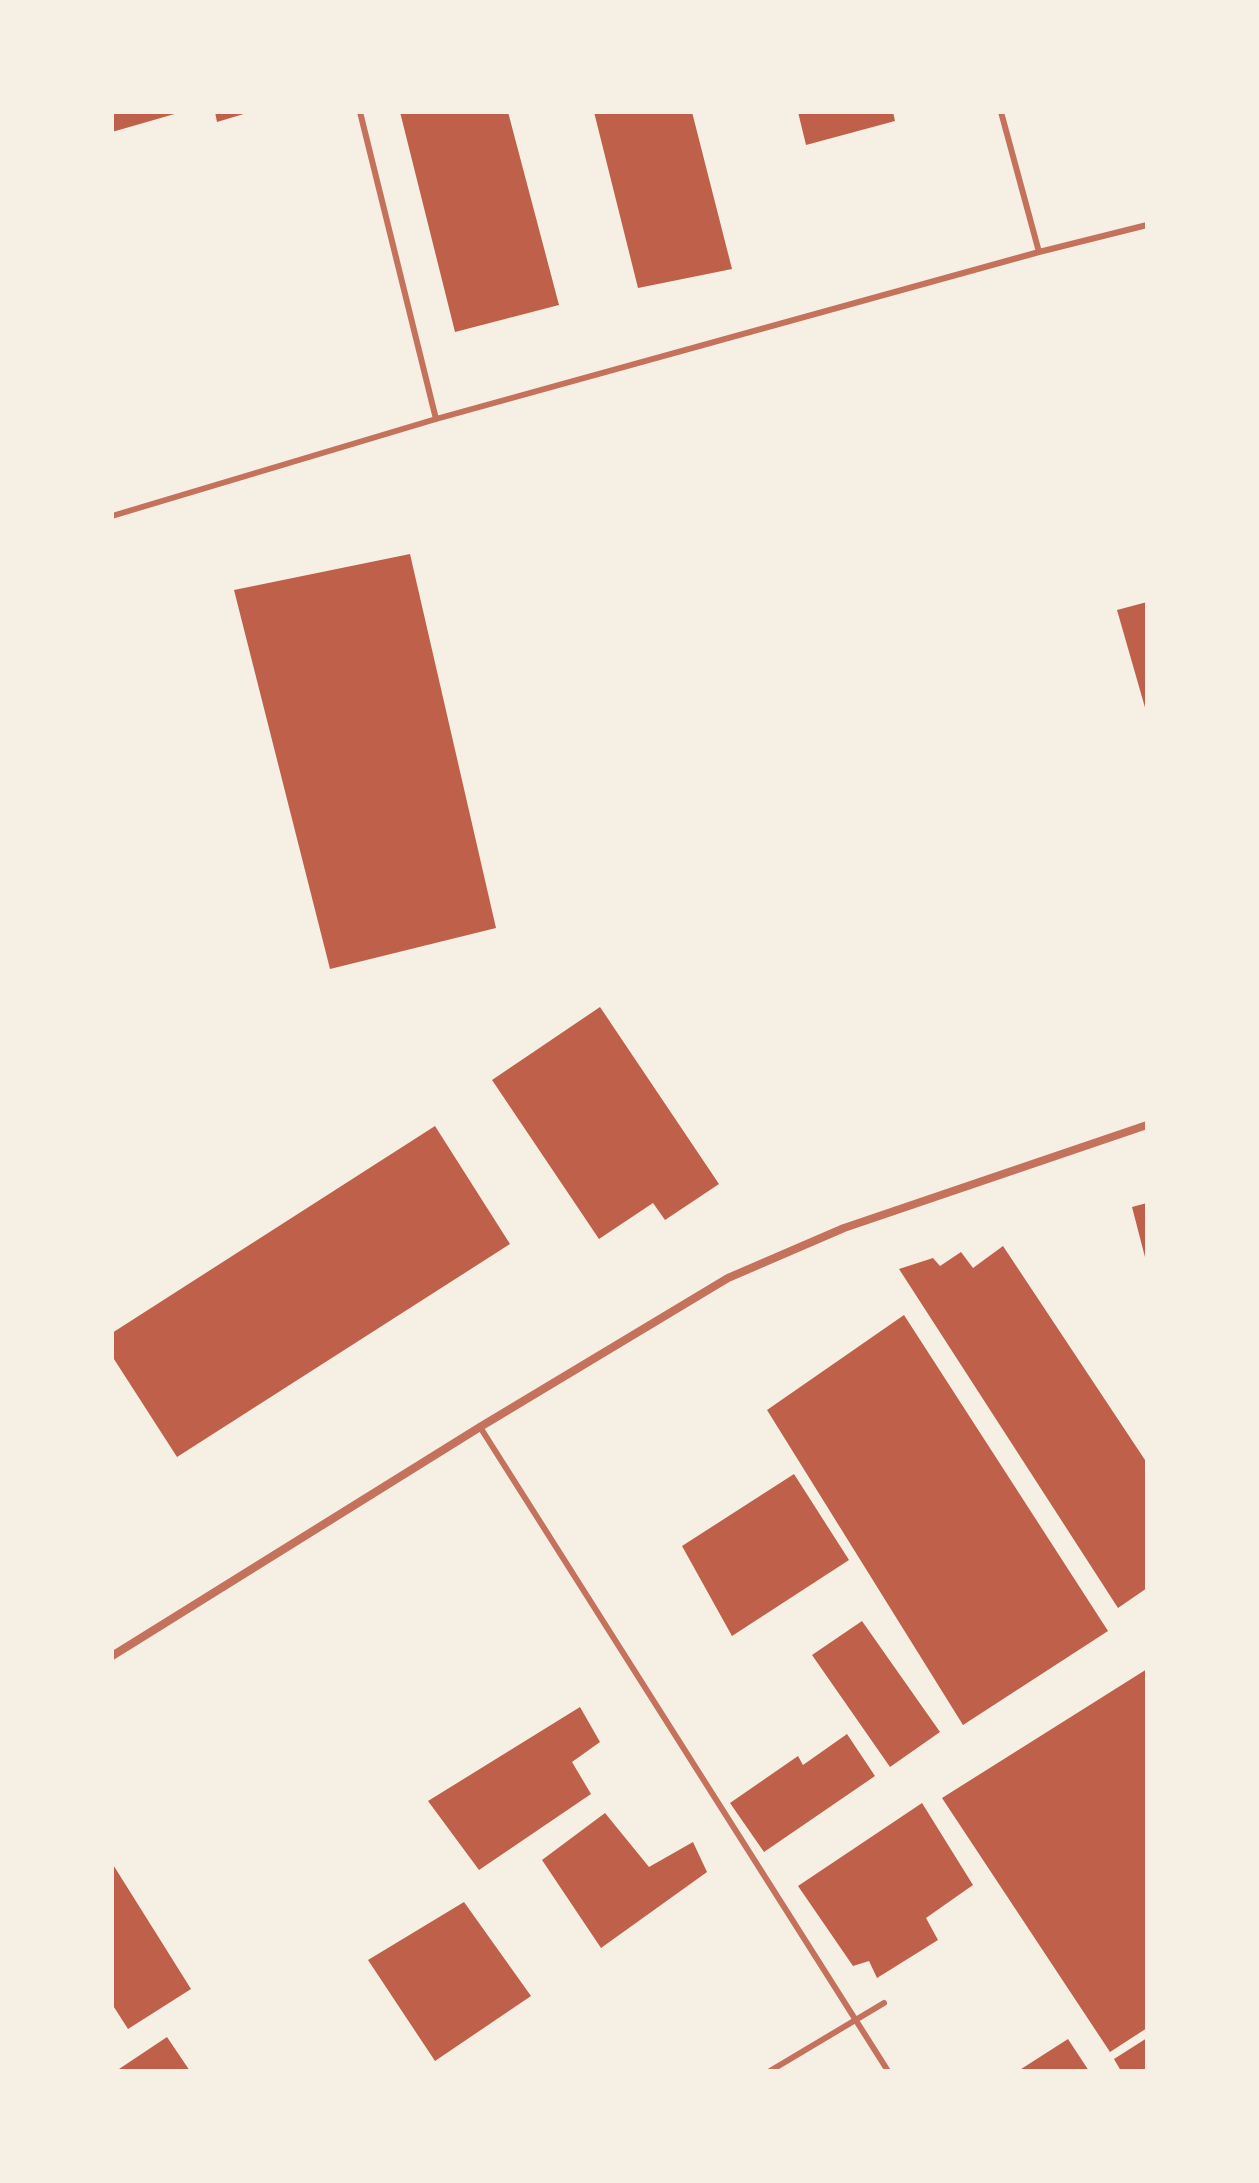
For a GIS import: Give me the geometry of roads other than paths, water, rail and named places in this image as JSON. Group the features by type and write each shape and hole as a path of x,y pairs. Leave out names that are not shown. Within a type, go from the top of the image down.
{"street":[{"path":"112,1656 480,1427 728,1278 844,1228 1147,1125"}],"lane":[{"path":"360,112 436,419"},
{"path":"1001,112 1039,252"},
{"path":"112,516 436,419 1147,225"},
{"path":"480,1427 888,2071"},
{"path":"770,2071 884,2003"}]}
